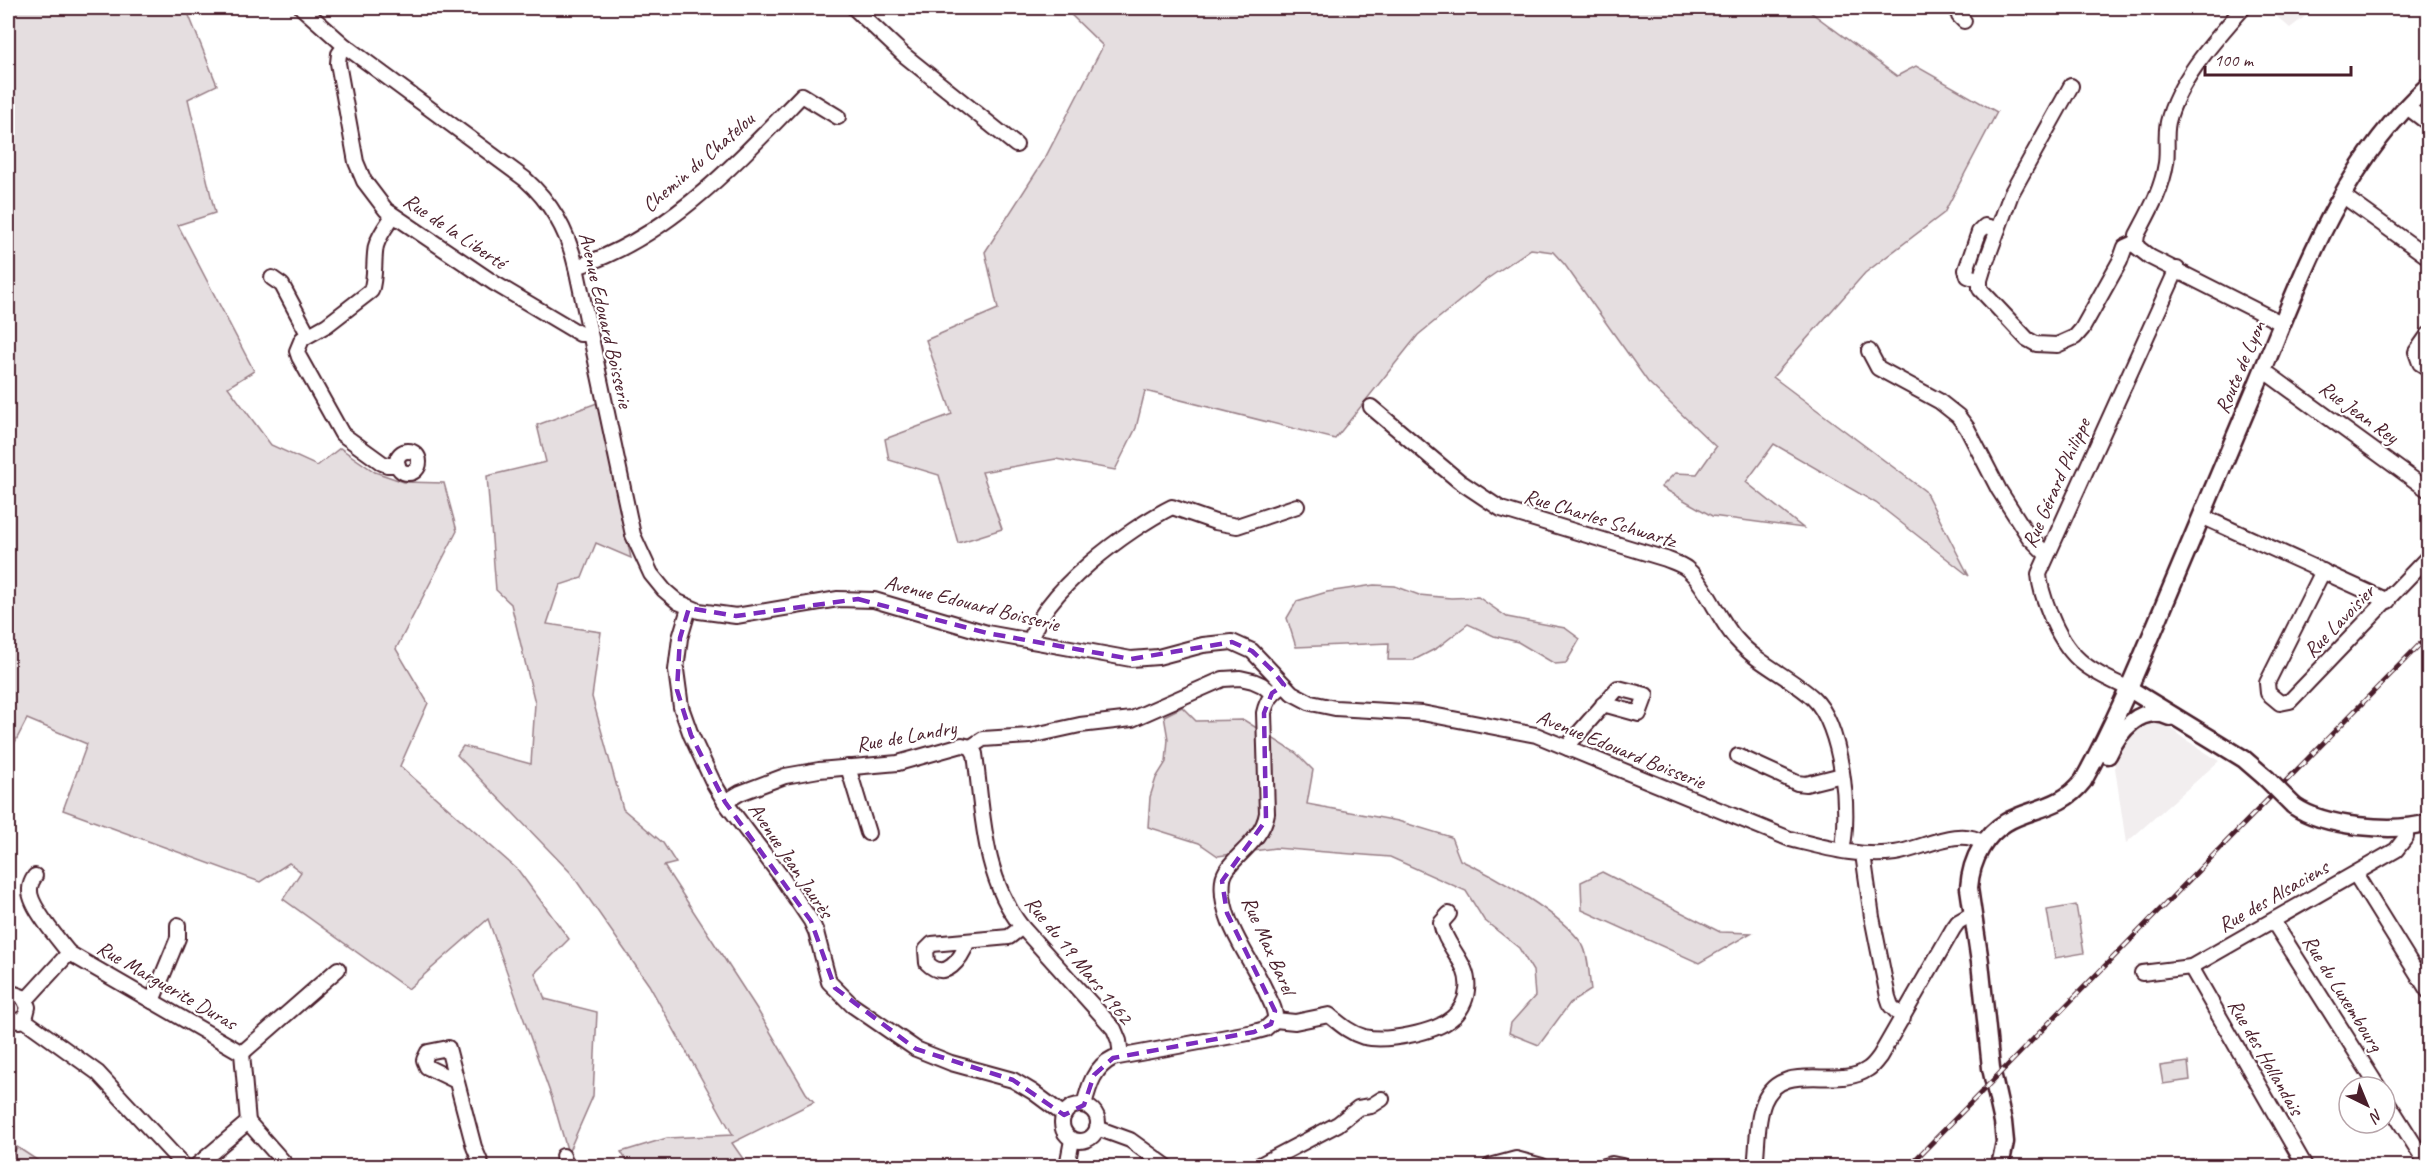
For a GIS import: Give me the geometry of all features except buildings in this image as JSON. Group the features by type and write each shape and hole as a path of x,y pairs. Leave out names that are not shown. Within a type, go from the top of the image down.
{"main road":[{"name":"Route de Lyon","path":"2087,774 2128,688 2314,250 2342,195 2376,143 2428,86"},
{"path":"2128,688 2131,702 2148,713 2165,715 2189,726"},
{"path":"2128,688 2244,759 2294,806 2326,820 2387,828 2406,828 2428,823"},
{"path":"2000,1167 2004,1156 2004,1132 1991,1068 1980,962 1972,914 1970,877 1977,855 1989,835 2005,821 2052,805 2070,795 2087,774 2106,758 2118,736 2129,724 2148,713"}],"street":[{"name":"Avenue Edouard Boisserie","path":"302,8 345,46 480,144 532,186 553,210 562,226 576,267 633,535 651,574 664,590 689,608 718,615 736,616 838,600 874,600 903,606 987,633 1131,659 1158,657 1203,645 1232,642 1252,651 1284,685 1302,699 1321,706 1422,714 1536,735 1790,839 1863,854 1894,854 1966,835 1983,843"},
{"path":"854,8 904,55 1016,145"},
{"path":"1958,8 1959,16 1964,21"},
{"path":"2071,86 2011,194 1998,229 1985,226 1979,232 1965,270 1968,276 1980,280 1980,289 1984,295 2027,339 2044,346 2057,345 2075,337 2082,329 2120,261 2125,247 2136,242 2159,191 2166,162 2168,123 2180,94 2209,48 2243,8"},
{"name":"Rue de la Liberté","path":"345,46 339,54 338,63 356,162 364,182 393,216 527,303 580,334 590,334"},
{"name":"Chemin du Chatelou","path":"576,267 619,250 685,207 739,158 802,95 838,117"},
{"path":"2407,107 2428,123"},
{"path":"2342,195 2428,257"},
{"path":"393,216 378,239 371,291 327,325 308,334 299,345 299,357 342,434 387,465 398,465"},
{"path":"2136,242 2140,250 2283,324"},
{"name":"Rue Gérard Philippe","path":"2128,688 2081,663 2064,644 2042,593 2039,574 2046,554 2176,269"},
{"path":"272,278 282,285 308,334"},
{"path":"2428,335 2416,352 2420,363 2428,369"},
{"path":"1869,351 1878,368 1939,401 1958,416 1967,428 1999,490 2029,537 2046,554"},
{"name":"Rue Jean Rey","path":"2263,370 2428,490"},
{"name":"Rue Charles Schwartz","path":"1371,407 1459,481 1501,509 1666,559 1685,568 1699,583 1727,629 1742,647 1811,696 1827,713 1842,775 1847,809 1847,829 1842,850"},
{"path":"1031,641 1039,621 1059,595 1115,543 1154,516 1172,507 1215,522 1237,526 1297,506"},
{"path":"2201,516 2308,557 2322,571 2388,600"},
{"name":"Rue Lavoisier","path":"2322,571 2267,683 2268,693 2284,704 2290,701 2428,557"},
{"name":"Avenue Jean Jaurès","path":"689,608 680,638 676,670 677,690 691,735 712,782 811,921 829,982 842,997 916,1049 951,1063 1013,1080 1064,1114"},
{"path":"971,747 983,739 1030,736 1080,725 1132,719 1223,679 1240,678 1253,681 1272,693 1284,685"},
{"name":"Rue Max Barel","path":"1084,1105 1090,1084 1106,1061 1121,1055 1254,1032 1265,1029 1275,1020 1275,1011 1260,977 1233,929 1222,888 1226,871 1258,836 1266,820 1264,713 1266,703 1272,693"},
{"path":"1568,748 1603,704"},
{"name":"Rue de Landry","path":"725,802 740,793 785,776 898,763 962,745 971,747"},
{"name":"Rue du 19 Mars 1962","path":"971,747 975,754 987,848 1006,905 1022,927 1114,1029 1121,1055"},
{"path":"1738,756 1797,783 1806,784 1842,775"},
{"name":"Rue de Landry","path":"848,767 868,833"},
{"name":"Rue des Alsaciens","path":"2142,973 2191,967 2339,882 2356,875 2396,850 2406,837 2406,828"},
{"path":"1863,854 1887,997 1891,1006 1904,1017"},
{"path":"2356,875 2428,991"},
{"path":"34,876 29,890 36,907 69,953"},
{"path":"1275,1020 1295,1022 1329,1015 1353,1033 1366,1037 1390,1037 1426,1031 1449,1021 1460,1010 1468,988 1460,958 1442,929 1442,923 1449,914"},
{"path":"1755,1167 1761,1112 1773,1089 1796,1077 1847,1077 1867,1070 1881,1056 1959,922 1972,914"},
{"name":"Rue du Luxembourg","path":"2273,921 2370,1075"},
{"path":"152,1001 178,938 178,925"},
{"path":"968,941 1009,937 1022,927"},
{"path":"1942,948 1957,937 1976,934"},
{"name":"Rue Marguerite Duras","path":"26,1000 69,953 242,1053 248,1122"},
{"name":"Rue des Hollandais","path":"2191,967 2305,1167"},
{"path":"242,1053 338,969"},
{"path":"8,996 19,994 26,1000 28,1008 23,1018 16,1022 8,1020"},
{"path":"23,1018 98,1073 184,1167"},
{"path":"1116,1018 1120,1028 1119,1041"},
{"path":"456,1082 474,1147 482,1167"},
{"path":"1258,1167 1338,1124 1358,1108 1371,1106 1383,1099"},
{"path":"1084,1105 1096,1114 1095,1134 1084,1141 1072,1140 1064,1131 1062,1123 1064,1114 1074,1106 1084,1105"},
{"path":"2397,1117 2428,1167"},
{"path":"196,1167 248,1122 287,1167"},
{"path":"1097,1128 1130,1140 1166,1167"},
{"path":"1067,1167 1072,1140"},
{"path":"1490,1167 1516,1159 1542,1167"},
{"path":"1604,1167 1611,1164 1622,1167"}],"highlighted area":[{"path":"858,599 987,633 1131,659 1232,642 1252,651 1284,685 1272,693 1264,713 1266,820 1222,881 1227,913 1275,1011 1271,1024 1254,1032 1113,1058 1094,1075 1084,1105 1064,1115 1013,1080 916,1049 835,988 811,921 725,802 691,735 677,690 680,638 689,608 736,616"}],"shaded area":[{"path":"8,8 186,8 217,85 188,99 215,213 178,225 254,371 228,387 271,445 317,466 340,448 375,472 404,482 444,483 457,531 396,649 428,703 400,766 518,870 569,939 535,973 545,999 597,1012 593,1096 568,1153 552,1098 488,919 408,989 283,899 301,872 289,863 260,882 63,810 87,744 27,719 8,756"},
{"path":"1064,8 1805,8 1897,76 1916,66 1997,112 1944,213 1865,273 1773,377 1925,491 1969,576 1876,503 1774,444 1746,482 1803,528 1712,516 1661,487 1675,473 1697,474 1716,447 1648,382 1565,265 1553,252 1531,249 1484,281 1418,335 1335,439 1145,391 1136,428 1115,470 1056,459 982,472 1002,529 958,543 939,475 889,460 885,439 952,414 926,340 998,309 985,252 1044,160 1103,46"},
{"path":"2267,8 2316,8 2290,28"},
{"path":"597,403 631,558 596,543 582,578 560,585 547,624 601,632 592,697 623,809 663,843 676,863 664,866 757,1009 806,1093 814,1102 732,1143 748,1166 630,1166 621,1152 667,1138 733,1135 649,985 571,873 457,755 463,746 531,764 535,703 511,604 496,590 487,476 546,462 537,425"},
{"path":"1374,585 1395,586 1419,595 1451,598 1478,597 1507,617 1565,628 1580,639 1566,663 1555,664 1518,642 1494,636 1468,624 1437,648 1414,660 1388,660 1389,643 1296,647 1287,618 1297,601 1327,592"},
{"path":"1182,707 1196,721 1244,720 1296,753 1313,770 1307,804 1398,821 1451,837 1460,860 1526,897 1573,933 1582,944 1586,954 1591,990 1570,1003 1539,1045 1509,1033 1511,1023 1535,996 1533,971 1519,948 1484,920 1466,891 1390,857 1275,848 1218,856 1199,843 1148,827 1150,797 1156,778 1166,762 1168,739 1164,716"},
{"path":"2150,721 2164,723 2219,761 2126,843 2114,761 2122,744 2135,728"},
{"path":"1602,872 1720,932 1751,933 1699,963 1582,910 1581,882"},
{"path":"2076,905 2084,953 2055,958 2047,910"},
{"path":"2188,1062 2190,1080 2163,1084 2160,1066"},
{"path":"17,1147 46,1166 8,1166"}],"railway":[{"path":"1909,1166 2428,636"}]}
